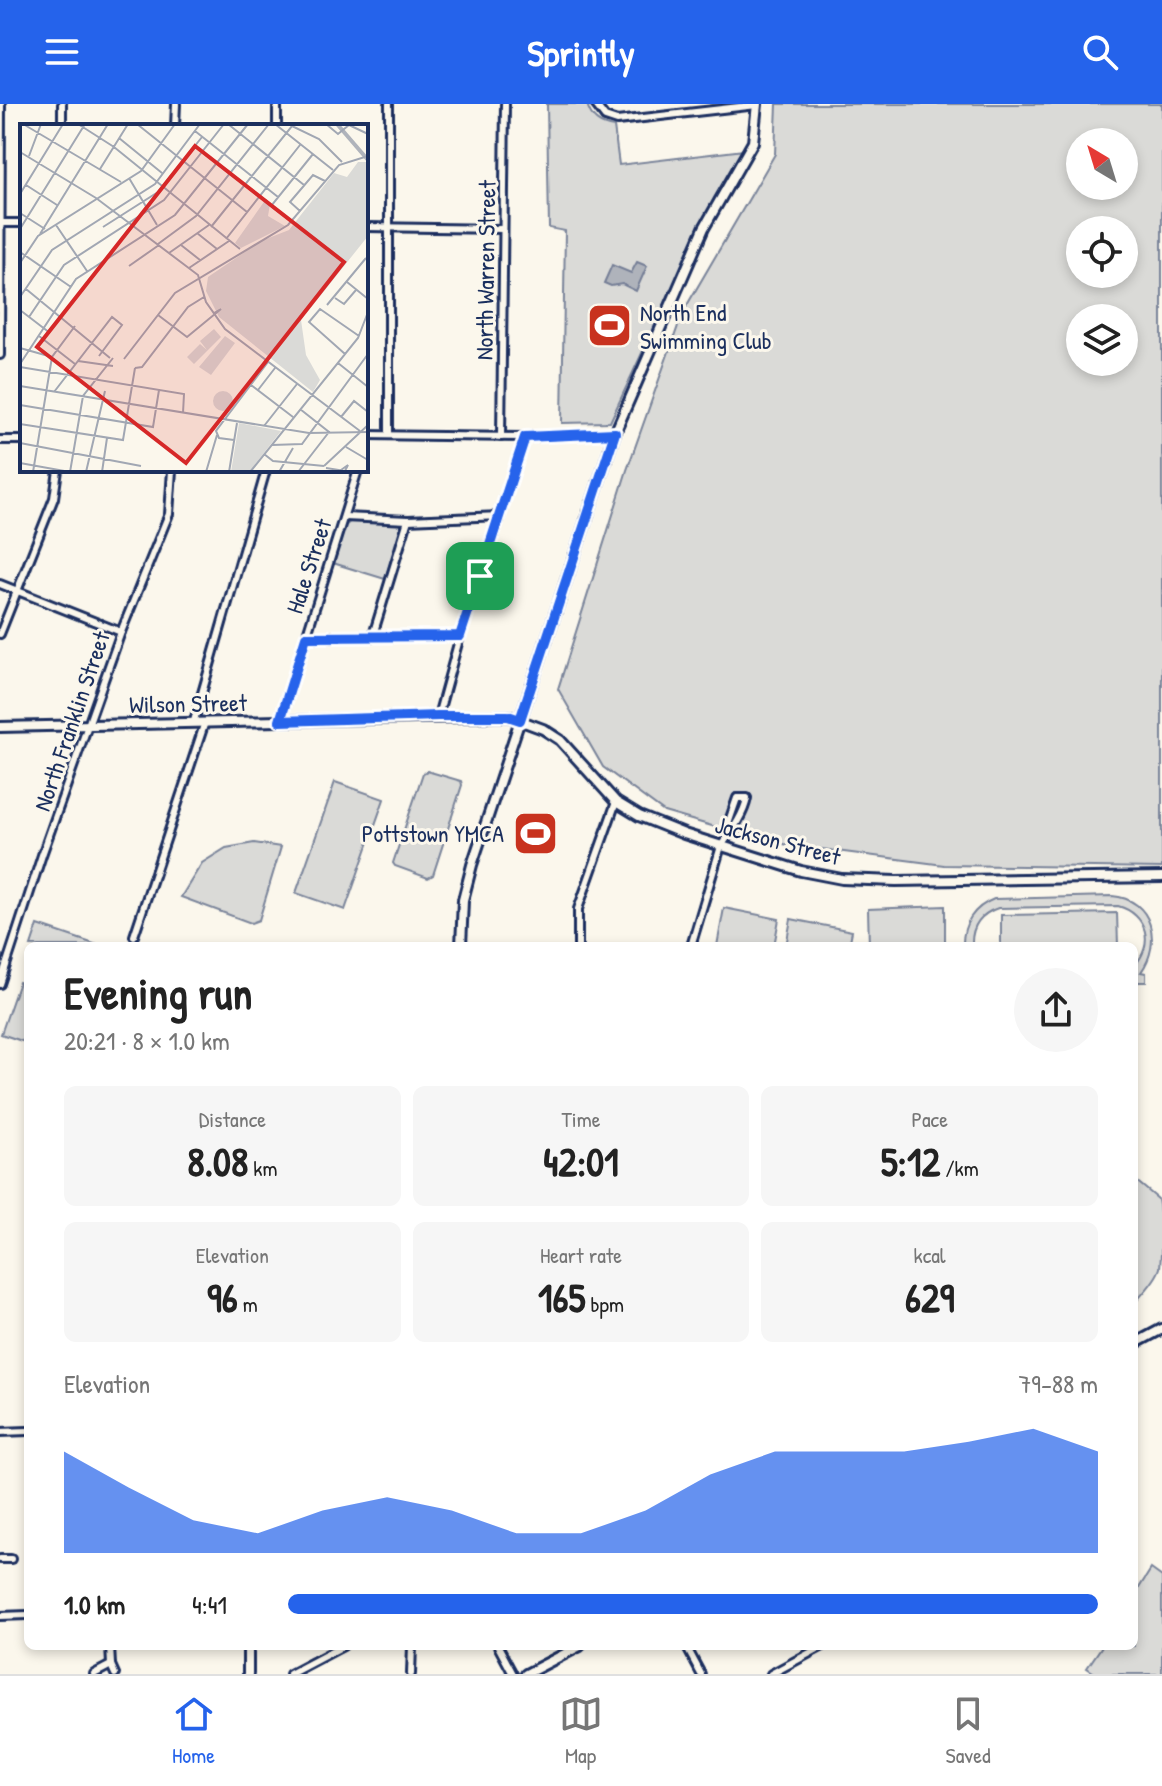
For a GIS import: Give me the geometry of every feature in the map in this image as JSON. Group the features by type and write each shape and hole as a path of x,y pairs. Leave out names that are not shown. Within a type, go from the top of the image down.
{"street":[{"path":"0,355 1,104"},
{"path":"175,124 176,104"},
{"path":"389,104 389,434"},
{"name":"North Warren Street","path":"501,437 505,104"},
{"path":"461,942 464,892 615,433 704,228 753,142 757,104 617,121 605,117 595,104"},
{"path":"368,227 503,229"},
{"path":"368,437 389,434 525,437 615,433"},
{"path":"438,716 460,636 525,437"},
{"path":"0,634 54,498 58,472"},
{"name":"North Franklin Street","path":"0,984 121,632 169,514 172,472"},
{"path":"194,721 265,472"},
{"name":"Hale Street","path":"280,721 357,472"},
{"path":"345,517 408,520 500,516"},
{"path":"373,635 408,520"},
{"path":"0,584 121,632"},
{"path":"306,637 460,636"},
{"name":"Wilson Street","path":"0,727 438,716 508,716 520,720"},
{"name":"Jackson Street","path":"520,720 543,729 565,744 616,802 648,820 724,842 801,871 842,879 1162,877"},
{"path":"134,936 205,722"},
{"path":"692,942 737,798 747,798 746,806 724,842"},
{"path":"578,942 578,909 616,802"},
{"path":"1138,1342 1162,1329"},
{"path":"0,1432 24,1431"},
{"path":"0,1559 11,1559"},
{"path":"0,1616 24,1615"},
{"path":"110,1650 115,1674"},
{"path":"248,1650 248,1674"},
{"path":"290,1674 335,1650"},
{"path":"411,1674 412,1650"},
{"path":"500,1650 513,1674"},
{"path":"526,1674 572,1650"},
{"path":"688,1650 701,1674"},
{"path":"771,1674 816,1650"},
{"path":"94,1674 111,1665"}],"shaded area":[{"name":"North End Swimming Club","path":"547,104 587,104 597,120 614,127 619,165 744,150 714,198 610,422 562,423 565,231 549,228"},
{"path":"777,104 1162,104 1162,868 944,865 767,842 664,812 603,767 558,689 627,470 683,312 775,154"},
{"path":"637,262 647,266 636,291 622,284 611,286 604,283 612,265 631,273"},
{"path":"350,522 403,523 385,579 333,563 345,526"},
{"path":"427,771 461,781 462,785 433,875 428,878 393,863 423,773"},
{"path":"335,782 384,799 345,910 296,893"},
{"path":"254,843 281,847 259,920 251,923 181,897 202,863 226,848"},
{"path":"1112,896 1137,905 1150,924 1152,936 1151,948 1141,972 1146,973 1146,982 1138,982 1138,961 1144,948 1145,931 1136,916 1128,910 1118,906 998,908 978,922 972,942 963,942 971,917 994,899"},
{"path":"945,906 945,942 869,942 868,909"},
{"path":"724,908 779,919 775,942 718,942"},
{"path":"1117,913 1118,942 1001,942 1001,915"},
{"path":"791,919 852,931 850,942 787,942"},
{"path":"38,925 88,942 32,942"},
{"path":"19,982 24,984 24,1042 1,1034"},
{"path":"1138,1182 1158,1199 1160,1268 1138,1299"},
{"path":"1151,1569 1162,1577 1162,1674 1096,1674 1087,1668 1099,1650 1138,1650 1138,1590"}],"place":[{"name":"North End Swimming Club","path":"609,326"},
{"name":"Pottstown YMCA","path":"535,833"}],"route":[{"path":"615,433 520,720 508,716 438,716 280,721 306,637 460,636 480,576 525,437 615,433"}]}
